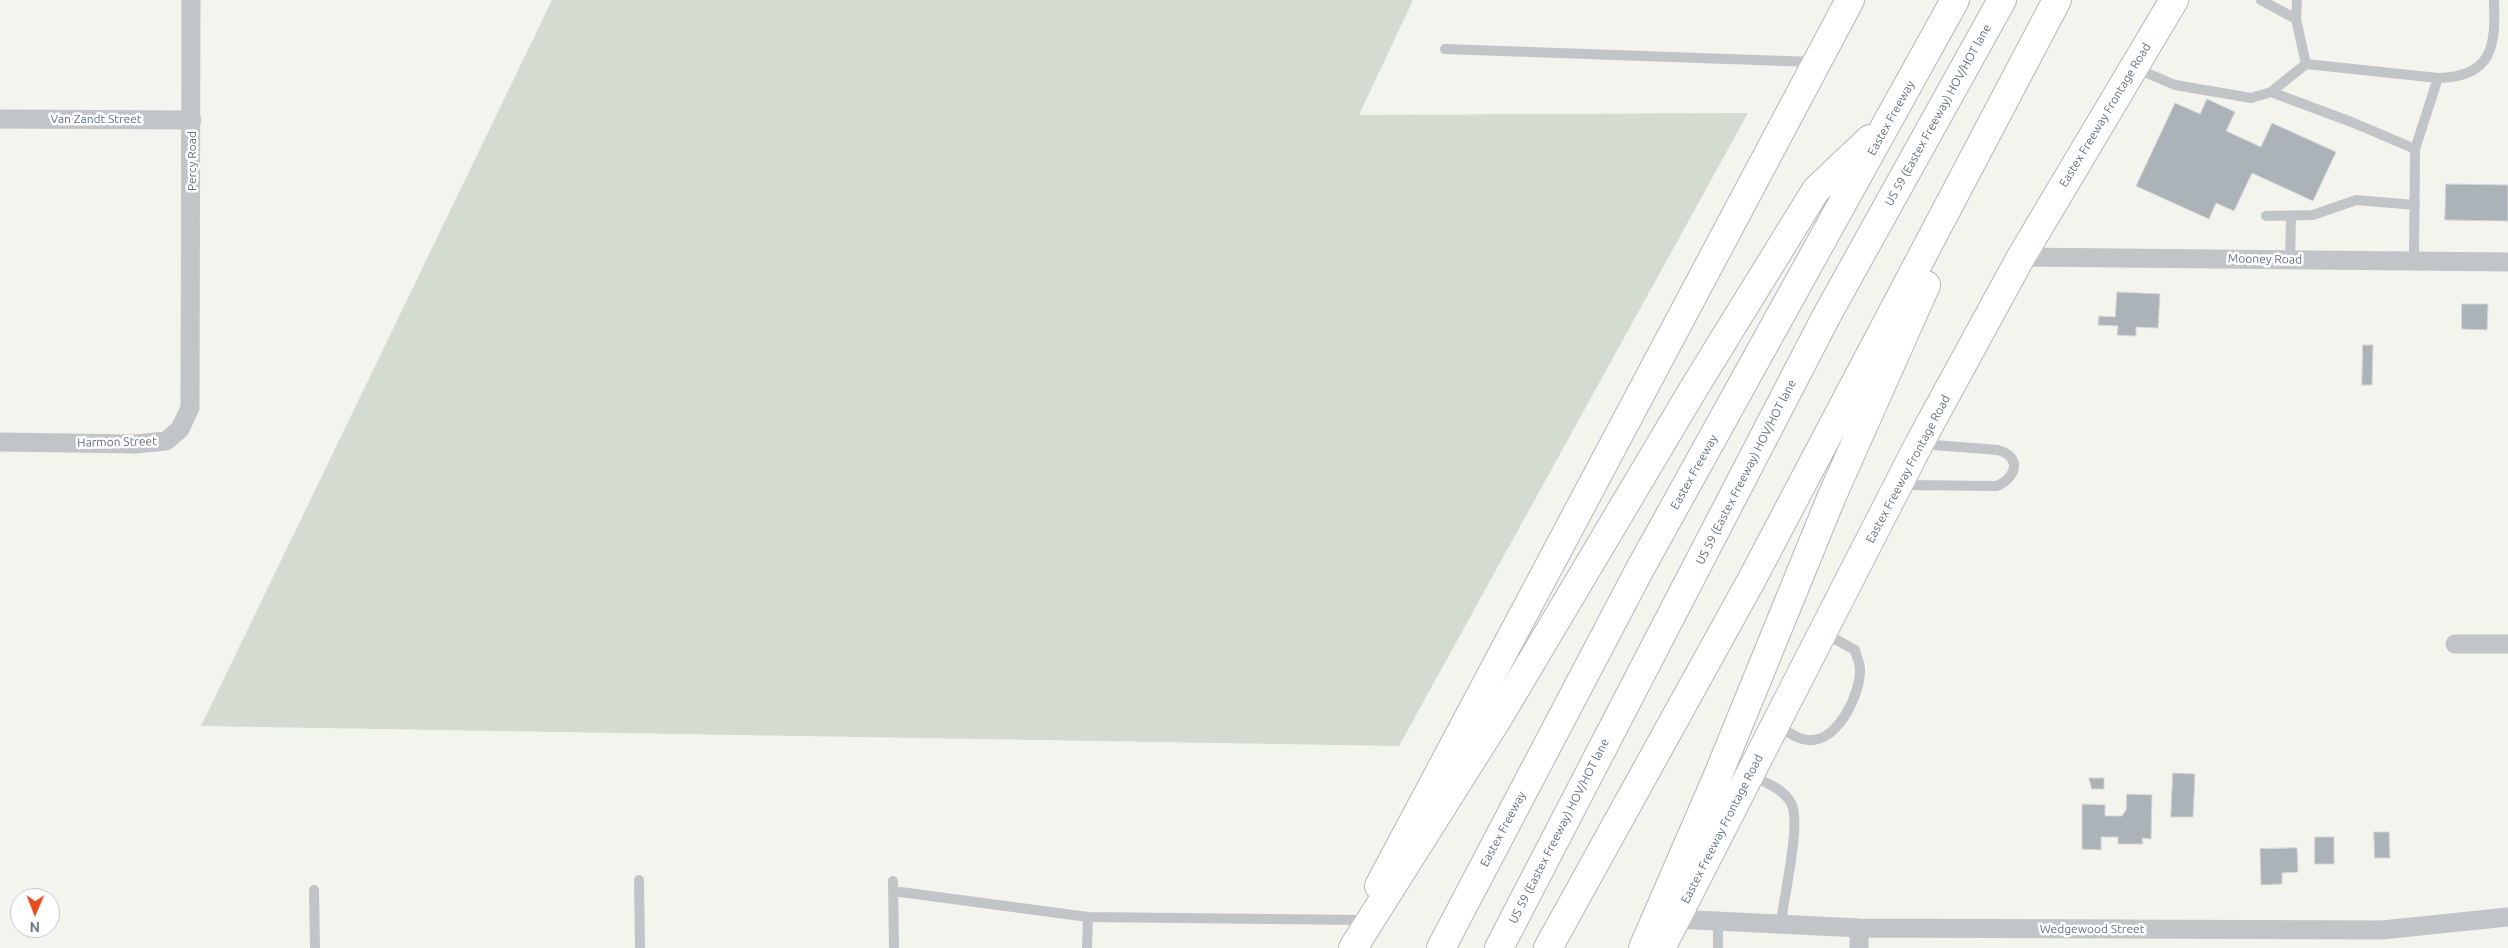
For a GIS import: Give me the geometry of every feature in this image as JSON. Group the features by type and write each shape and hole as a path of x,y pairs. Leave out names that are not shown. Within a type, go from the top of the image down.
{"main road":[{"path":"1346,948 1850,0"},
{"name":"Eastex Freeway","path":"1441,948 1640,569 1955,0"},
{"name":"US 59 (Eastex Freeway) HOV/HOT lane","path":"1499,948 1827,316 2002,0"},
{"path":"1548,948 1751,581 2057,0"},
{"name":"Eastex Freeway Frontage Road","path":"1660,948 1920,444 2021,257 2174,0"},
{"path":"1643,948 1716,780 1832,496 2042,26"},
{"path":"1353,948 1498,718 1694,388 1816,190 1889,121"}],"street":[{"name":"Percy Road","path":"191,0 191,322"},
{"name":"Van Zandt Street","path":"0,118 192,120"},
{"name":"Mooney Road","path":"2021,257 2508,262"},
{"name":"Harmon Street","path":"0,442 136,444 166,441 180,429 190,408 191,322"},
{"path":"2455,644 2508,644"},
{"name":"Wedgewood Street","path":"1675,919 1859,928 2382,930 2508,917"},
{"path":"1859,928 1859,948"}],"lane":[{"path":"2260,0 2296,19"},
{"path":"2296,0 2296,19 2306,64"},
{"path":"2134,67 2175,85 2251,98 2271,92 2306,64 2438,78 2456,78 2481,66 2490,53 2494,36 2494,0"},
{"path":"1445,49 1817,62"},
{"path":"2414,261 2415,149 2438,78"},
{"path":"2271,92 2354,123 2415,149"},
{"path":"2266,216 2313,215 2356,200 2415,205"},
{"path":"2290,260 2291,216"},
{"path":"1899,485 1997,486 2006,482 2013,473 2014,461 2009,453 1998,450 1920,444"},
{"path":"1775,725 1804,740 1823,738 1839,724 1856,696 1860,668 1855,650 1823,632"},
{"path":"1750,775 1779,790 1792,803 1795,829 1781,924"},
{"path":"640,880 640,948"},
{"path":"894,948 893,886 1088,916 1361,920"},
{"path":"314,890 315,948"},
{"path":"1087,948 1088,916"},
{"path":"1718,921 1718,948"}],"shaded area":[{"path":"552,0 1413,0 1359,115 1748,113 1399,746 201,726"}],"building":[{"path":"2207,99 2235,112 2226,131 2261,147 2272,123 2336,152 2313,201 2252,173 2234,211 2216,203 2209,219 2136,186 2175,103 2200,114"},
{"path":"2446,184 2508,185 2508,221 2445,220"},
{"path":"2117,292 2160,294 2158,328 2136,327 2136,336 2117,335 2118,326 2098,325 2099,316 2115,317"},
{"path":"2462,304 2488,304 2487,330 2462,329"},
{"path":"2363,345 2373,345 2372,385 2362,385"},
{"path":"2173,773 2195,774 2193,817 2171,817"},
{"path":"2089,778 2104,778 2104,789 2092,789"},
{"path":"2127,794 2152,795 2151,839 2142,838 2143,844 2118,844 2118,837 2101,837 2101,850 2082,849 2082,804 2105,805 2105,816 2122,816 2126,810"},
{"path":"2374,832 2389,832 2390,858 2375,858"},
{"path":"2315,837 2334,837 2334,864 2315,864"},
{"path":"2297,848 2298,872 2282,873 2282,884 2261,885 2260,849"}]}
